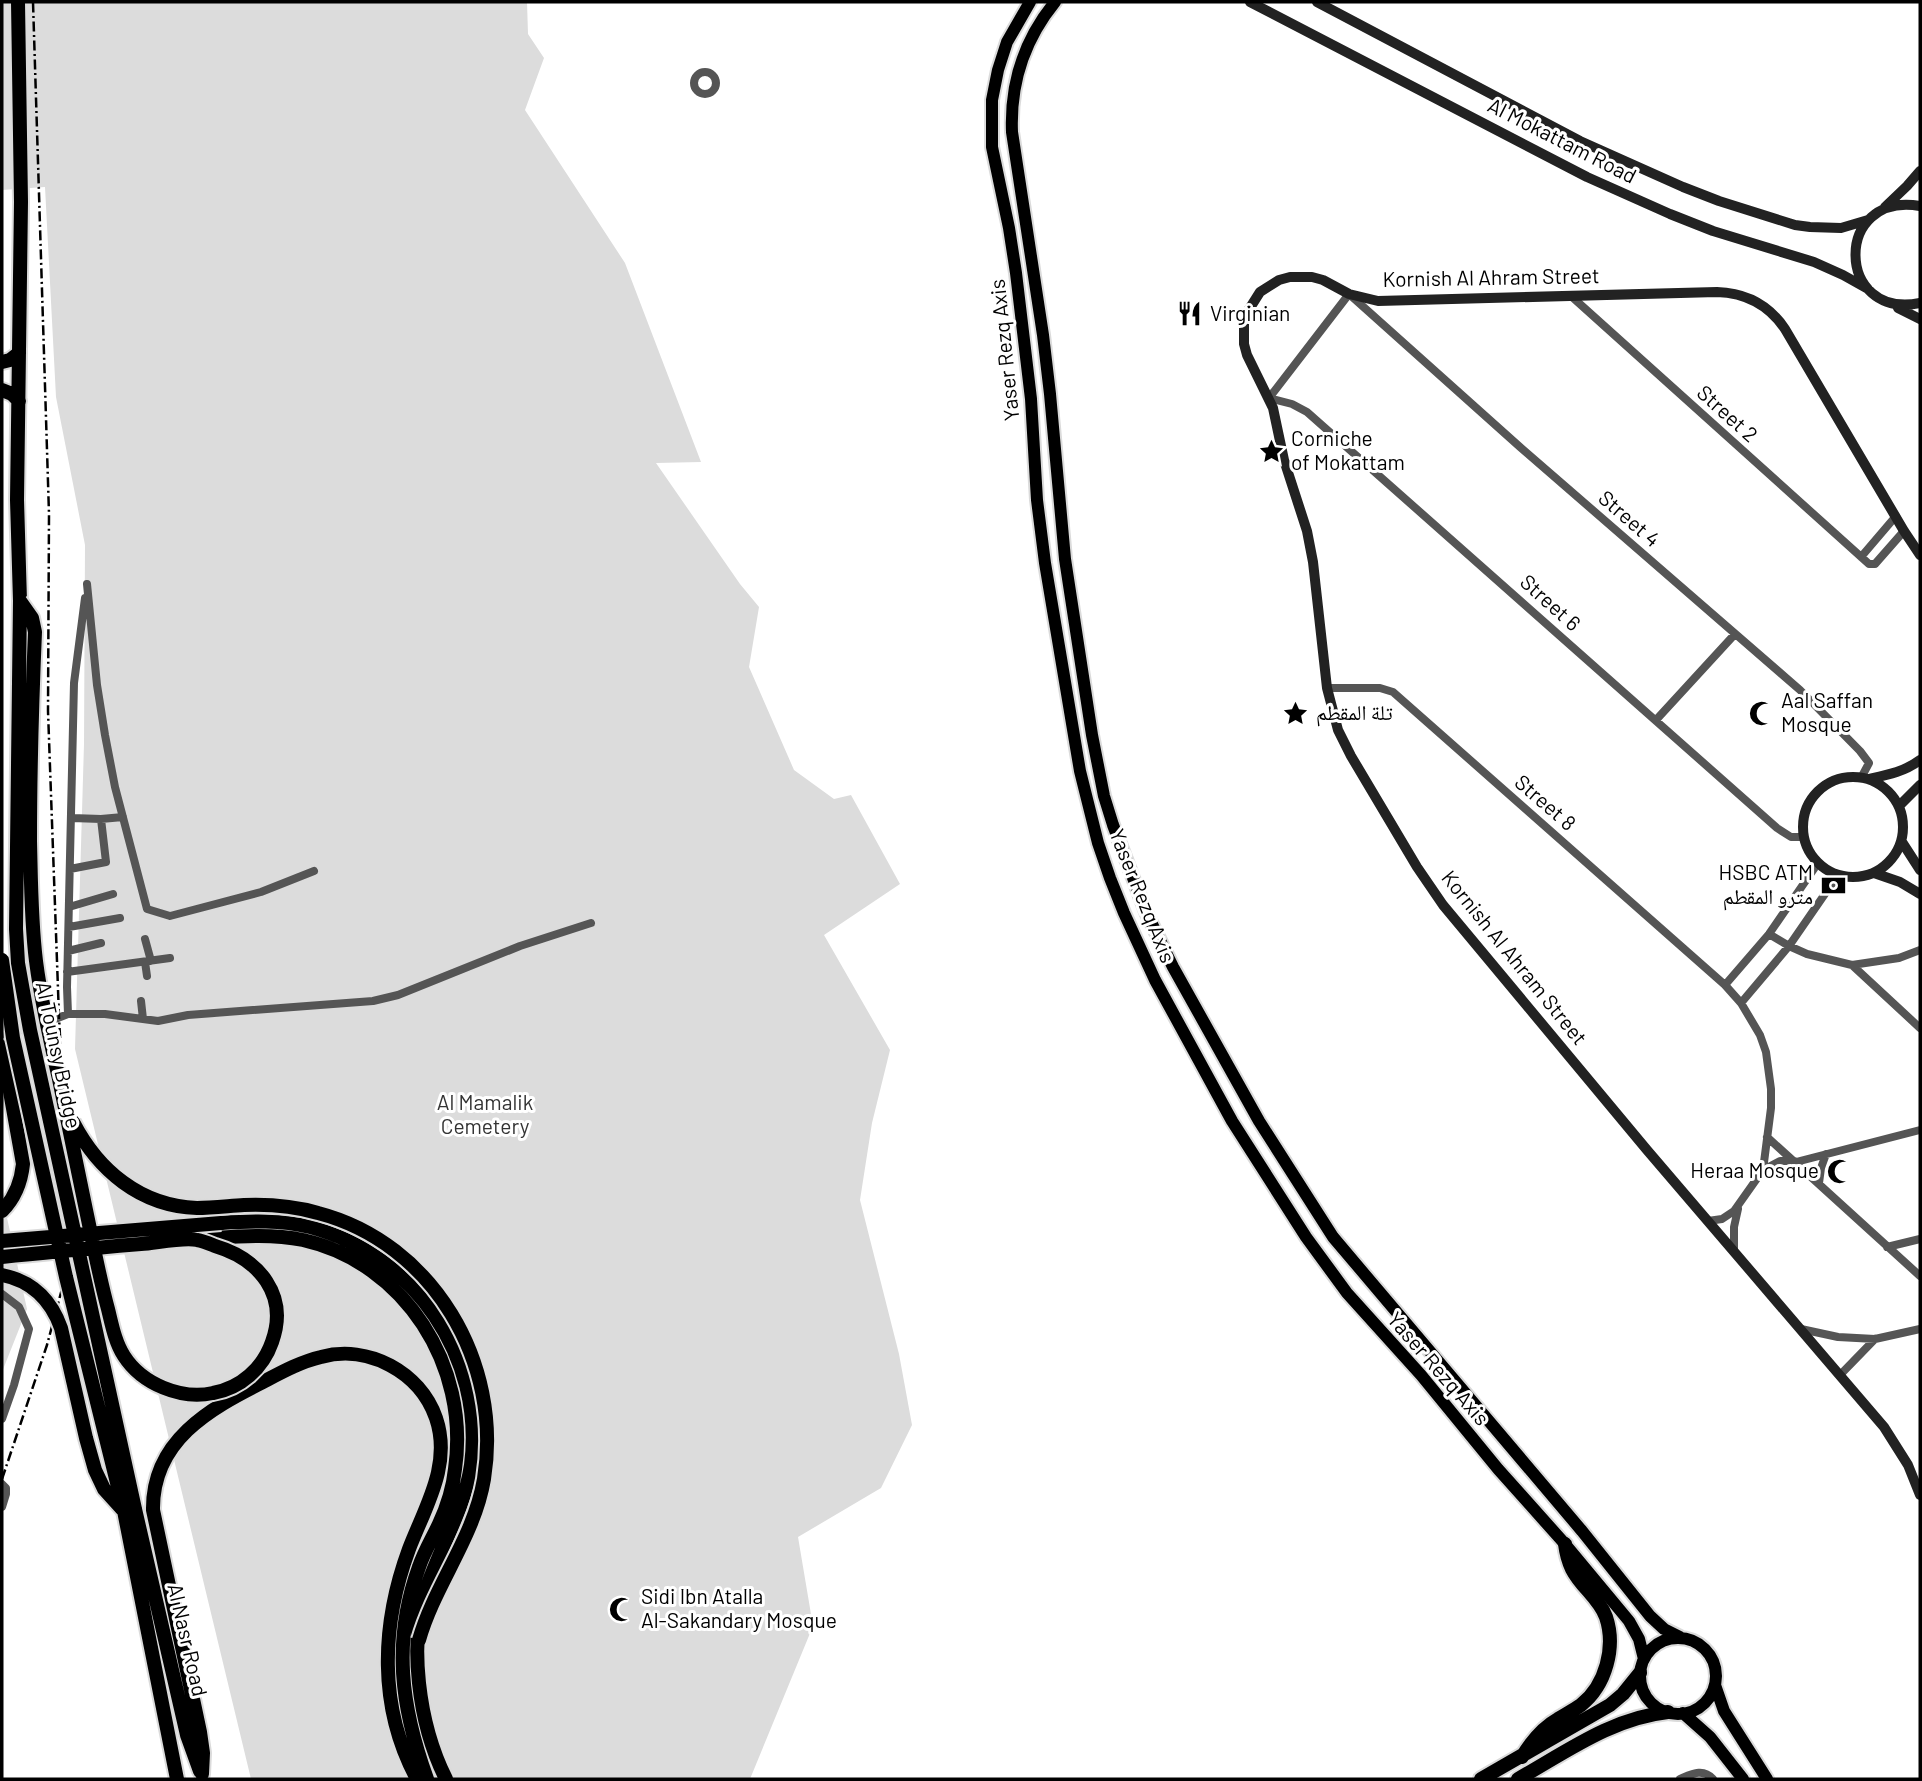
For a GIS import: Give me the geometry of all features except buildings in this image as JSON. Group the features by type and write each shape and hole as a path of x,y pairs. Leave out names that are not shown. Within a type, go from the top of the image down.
{"highway":[{"name":"Al Tounsy Bridge","path":"18,2 21,202 17,500 20,601 16,929 18,963 130,1510"},
{"path":"2,362 19,353"},
{"path":"2,390 19,401"},
{"path":"20,601 32,618 35,632 30,768 32,925 39,986 103,1289 115,1337 133,1367 149,1380 193,1395 227,1390 256,1370 273,1340 276,1323 276,1307 271,1289 254,1265 234,1252 196,1239"},
{"name":"Al Tounsy Bridge","path":"2,960 13,1038 66,1278 130,1510"},
{"path":"2,1046 23,1164 16,1192 2,1211"},
{"path":"62,1096 85,1145 104,1167 131,1188 156,1200 180,1207 274,1205 334,1217 366,1232 396,1251 421,1273 450,1310 469,1347 482,1388 487,1421 486,1460 481,1495 472,1521 430,1607 419,1640"},
{"path":"2,1241 267,1220 287,1223 310,1227 349,1241 399,1274 427,1305 448,1336 462,1372 472,1426 471,1465 459,1510 429,1581 418,1626 418,1672 422,1707 434,1752 446,1779"},
{"path":"2,1257 196,1239 257,1235 280,1237 318,1244 343,1254 378,1275 401,1296 421,1321 448,1375 455,1406 457,1440 456,1468 445,1510 419,1567 409,1598 402,1657 405,1704 427,1779"},
{"path":"2,1275 25,1282 38,1291 56,1314 95,1470 110,1497 130,1510"},
{"path":"203,1777 200,1732 153,1510 155,1484 178,1440 197,1420 239,1394 297,1365 324,1356 345,1354 380,1360 409,1378 425,1395 435,1414 440,1433 441,1457 437,1479 404,1566 387,1640 387,1679 393,1716 403,1752 417,1779"},
{"name":"Al Nasr Road","path":"130,1510 187,1735 203,1777"},
{"name":"Al Nasr Road","path":"130,1510 177,1779"},
{"path":"1521,1757 1532,1741 1548,1726 1591,1696 1607,1665 1607,1620 1602,1608 1571,1568 1564,1544"},
{"path":"1481,1779 1610,1705 1623,1694 1642,1666"},
{"path":"1518,1779 1616,1725 1635,1718 1676,1713"}],"main road":[{"name":"Yaser Rezq Axis","path":"1030,2 1007,42 998,70 992,100 992,147 1016,274 1031,399 1038,500 1047,576 1080,771 1098,843 1110,878 1144,958 1221,1102 1254,1159 1306,1237 1354,1302 1421,1375 1497,1469 1635,1630 1642,1649 1642,1666"},
{"name":"Yaser Rezq Axis","path":"1055,2 1031,37 1019,67 1012,99 1012,132 1049,383 1065,559 1104,796 1123,855 1146,912 1173,967 1259,1121 1327,1230 1650,1616 1664,1629 1680,1637"},
{"path":"1676,1713 1691,1712 1704,1704 1713,1692 1716,1670 1707,1650 1695,1641 1680,1637 1653,1647 1642,1666 1642,1688 1645,1695 1655,1706 1676,1713 1710,1737 1743,1779"},
{"path":"1715,1685 1729,1721 1767,1779"}],"street":[{"name":"Al Mokattam Road","path":"1250,2 1559,163 1629,196 1713,231 1814,262 1843,275 1893,305"},
{"name":"Al Mokattam Road","path":"1317,2 1580,141 1683,187 1810,228 1841,228 1868,220"},
{"path":"1868,289 1859,276 1855,262 1855,247 1860,232 1868,220 1908,186 1920,172"},
{"path":"1881,210 1894,205 1920,206"},
{"name":"Kornish Al Ahram Street","path":"1920,555 1786,329 1762,304 1740,294 1729,292 1378,301 1349,294 1323,280 1301,276 1269,285 1253,301 1244,322 1247,355 1269,398 1284,460 1303,515 1310,546 1327,688 1333,716 1344,744 1429,887 1457,924 1893,1439 1908,1465 1920,1495"},
{"path":"1269,398 1349,294"},
{"name":"Street 4","path":"1349,294 1800,690 1869,763 1864,778"},
{"name":"Street 2","path":"1571,296 1861,557"},
{"path":"1893,305 1908,306 1920,303"},
{"path":"1893,305 1920,319"},
{"name":"Street 6","path":"1269,398 1292,404 1307,412 1777,828 1791,837 1804,837"},
{"path":"1896,516 1861,557 1869,565 1875,564 1904,531"},
{"path":"68,1014 74,683 87,584 105,735 145,906 149,911 170,916 261,892 314,871"},
{"path":"1656,720 1735,634"},
{"name":"Street 8","path":"1327,688 1380,688 1393,692 1725,985 1741,1003 1760,1035 1766,1052 1771,1089 1763,1170"},
{"path":"1864,778 1883,786 1895,799 1904,827 1902,842 1894,858 1874,873 1860,877 1838,875 1830,872 1811,856 1804,837 1804,818 1811,800 1832,781 1893,775 1920,760"},
{"path":"1899,806 1920,785"},
{"path":"72,818 123,817"},
{"path":"70,869 106,862 101,819"},
{"path":"1902,842 1920,870"},
{"path":"1725,985 1769,934 1818,863"},
{"path":"1874,873 1900,882 1920,894"},
{"path":"1741,1003 1789,946 1838,875"},
{"path":"69,906 113,894"},
{"path":"69,928 120,918"},
{"path":"2,1034 40,1025 68,1014 105,1014 159,1021 188,1015 373,1000 398,995 520,946 591,923"},
{"path":"1769,934 1816,957 1852,965 1899,958 1920,950"},
{"path":"145,939 147,976"},
{"path":"68,951 100,943"},
{"path":"67,972 170,958"},
{"path":"1852,965 1920,1028"},
{"path":"141,1001 143,1019"},
{"path":"1708,1220 1728,1216 1763,1170 1780,1161 1795,1161 1920,1130"},
{"path":"1767,1137 1920,1276"},
{"path":"1819,1183 1826,1154"},
{"path":"1734,1251 1734,1227 1738,1206"},
{"path":"1887,1247 1920,1239"},
{"path":"2,1294 19,1307 29,1329 2,1419"},
{"path":"1801,1329 1838,1337 1875,1339 1920,1329"},
{"path":"1840,1375 1875,1339"},
{"path":"2,1483 6,1488 2,1507"},
{"path":"1680,1779 1698,1773 1706,1773 1713,1779"}],"green space":[{"name":"Al Mamalik Cemetery","path":"2,2 527,2 528,34 544,58 525,110 625,263 701,462 656,463 759,607 749,667 794,770 834,799 851,795 900,884 824,935 890,1050 872,1123 860,1200 899,1354 912,1425 881,1488 798,1537 813,1626 750,1779 251,1779 75,1049 84,744 85,545 56,397 45,187 2,190"},
{"path":"2,1195 27,1309 2,1372"}],"railway":[{"path":"2,1479 47,1345 87,1195 61,1055 59,1017 48,711 49,514 33,2"}],"place":[{"name":"Virginian","path":"1190,314"},
{"name":"Corniche of Mokattam","path":"1271,451"},
{"name":"تلة المقطم","path":"1296,713"},
{"name":"Aal Saffan Mosque","path":"1761,713"},
{"name":"HSBC ATM مترو المقطم","path":"1833,885"},
{"name":"Heraa Mosque","path":"1839,1171"},
{"name":"Sidi Ibn Atalla Al-Sakandary Mosque","path":"621,1609"}]}
